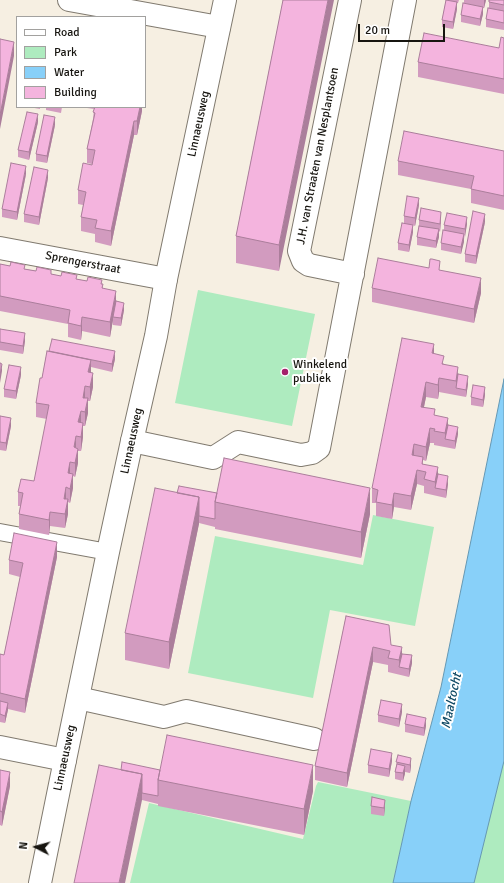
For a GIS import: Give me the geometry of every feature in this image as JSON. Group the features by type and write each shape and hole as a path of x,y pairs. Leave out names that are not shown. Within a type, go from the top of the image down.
{"street":[{"path":"69,0 219,27"},
{"name":"Linnaeusweg","path":"40,883 108,552 156,336 166,279 225,0"},
{"name":"J.H. van Straaten van Nesplantsoen","path":"350,0 299,251 302,261 310,265 353,274"},
{"path":"132,441 213,458 238,442 301,455 312,453 319,448 405,0"},
{"name":"Sprengerstraat","path":"0,248 166,279"},
{"path":"78,698 164,717 186,711 314,739"},
{"path":"0,747 65,760"}],"lane":[{"path":"0,532 108,552"}],"green space":[{"path":"198,290 315,314 292,426 175,403"},
{"path":"373,515 434,527 415,626 330,610 313,698 188,673 215,536 363,565"},
{"path":"504,587 504,883 443,883"},
{"path":"318,782 411,801 393,883 130,883 149,803 303,839"}],"water":[{"name":"Maaltocht","path":"504,379 504,761 474,883 393,883 411,801 441,687"}],"building":[{"path":"283,0 328,0 279,245 236,236"},
{"path":"446,0 457,2 453,22 442,20"},
{"path":"489,0 504,0 504,5 489,2"},
{"path":"463,3 483,7 480,19 461,15"},
{"path":"488,8 504,11 504,23 486,19"},
{"path":"424,33 499,48 501,37 504,38 504,79 418,62"},
{"path":"0,39 14,42 0,115"},
{"path":"95,108 140,108 137,121 134,121 111,231 95,228 97,220 81,217 86,192 78,190 83,163 92,165 95,150 87,149 95,113 93,112"},
{"path":"27,112 38,114 29,152 18,150"},
{"path":"44,115 55,117 47,156 36,154"},
{"path":"404,131 504,151 504,196 471,189 474,176 398,161"},
{"path":"11,163 26,166 17,212 2,209"},
{"path":"34,167 48,170 39,217 24,214"},
{"path":"407,196 419,198 415,218 404,216"},
{"path":"421,208 441,212 440,224 419,220"},
{"path":"473,211 485,214 476,256 465,254"},
{"path":"447,213 467,217 465,229 444,225"},
{"path":"402,223 413,225 409,245 398,243"},
{"path":"419,226 439,229 436,241 417,237"},
{"path":"443,230 464,234 461,247 441,243"},
{"path":"378,258 429,268 430,259 432,259 440,261 439,270 481,278 474,309 372,288"},
{"path":"11,262 25,265 24,269 36,271 37,267 51,270 51,274 61,276 62,272 77,275 76,279 87,281 88,277 102,280 102,288 116,291 110,322 82,317 81,326 68,323 70,310 0,296 0,264 10,266"},
{"path":"116,301 124,303 121,318 113,317"},
{"path":"0,329 25,333 23,346 0,342"},
{"path":"402,338 434,344 432,353 444,356 442,364 458,367 456,381 439,378 438,385 426,382 421,407 435,409 434,415 448,418 445,433 434,431 435,429 430,428 426,447 414,444 412,455 423,457 422,464 438,467 435,482 424,479 426,472 417,470 411,496 394,493 392,505 376,502 378,490 372,488"},
{"path":"52,339 115,351 112,364 49,351"},
{"path":"47,351 91,360 88,372 93,373 90,387 85,386 83,398 88,398 85,412 81,411 78,422 83,423 81,437 76,436 74,447 78,449 75,463 70,462 68,473 73,474 70,489 66,487 64,499 68,499 65,514 50,512 49,520 19,514 23,493 18,492 21,479 34,481 49,405 36,403 40,378 42,378"},
{"path":"0,363 2,364 0,375"},
{"path":"9,365 21,367 16,391 4,389"},
{"path":"458,374 468,376 466,390 456,388"},
{"path":"473,385 485,387 483,400 471,397"},
{"path":"0,416 11,418 6,443 0,442"},
{"path":"448,425 458,427 455,441 445,439"},
{"path":"224,458 370,488 361,532 215,502"},
{"path":"438,474 448,476 446,490 435,488"},
{"path":"179,486 217,493 215,502 215,519 199,516 199,497 177,493"},
{"path":"155,488 199,497 169,642 125,633"},
{"path":"14,533 57,542 25,699 0,693 0,654 4,655 23,563 9,560"},
{"path":"346,616 389,625 391,645 402,647 399,660 388,658 390,651 373,647 347,773 315,766"},
{"path":"402,654 412,655 409,669 399,667"},
{"path":"381,700 402,704 399,719 378,715"},
{"path":"0,701 8,703 5,716 0,714"},
{"path":"407,714 426,718 424,728 405,724"},
{"path":"167,735 313,765 304,809 158,780"},
{"path":"371,749 392,753 389,769 368,765"},
{"path":"398,755 411,758 410,765 396,762"},
{"path":"122,762 160,770 158,780 158,796 142,793 142,774 121,770"},
{"path":"397,764 405,766 403,773 395,772"},
{"path":"99,765 142,774 119,883 74,883"},
{"path":"0,770 10,772 2,812 0,811"},
{"path":"372,797 385,800 384,808 371,806"}],"place":[{"name":"Winkelend publiek","path":"285,372"}]}
